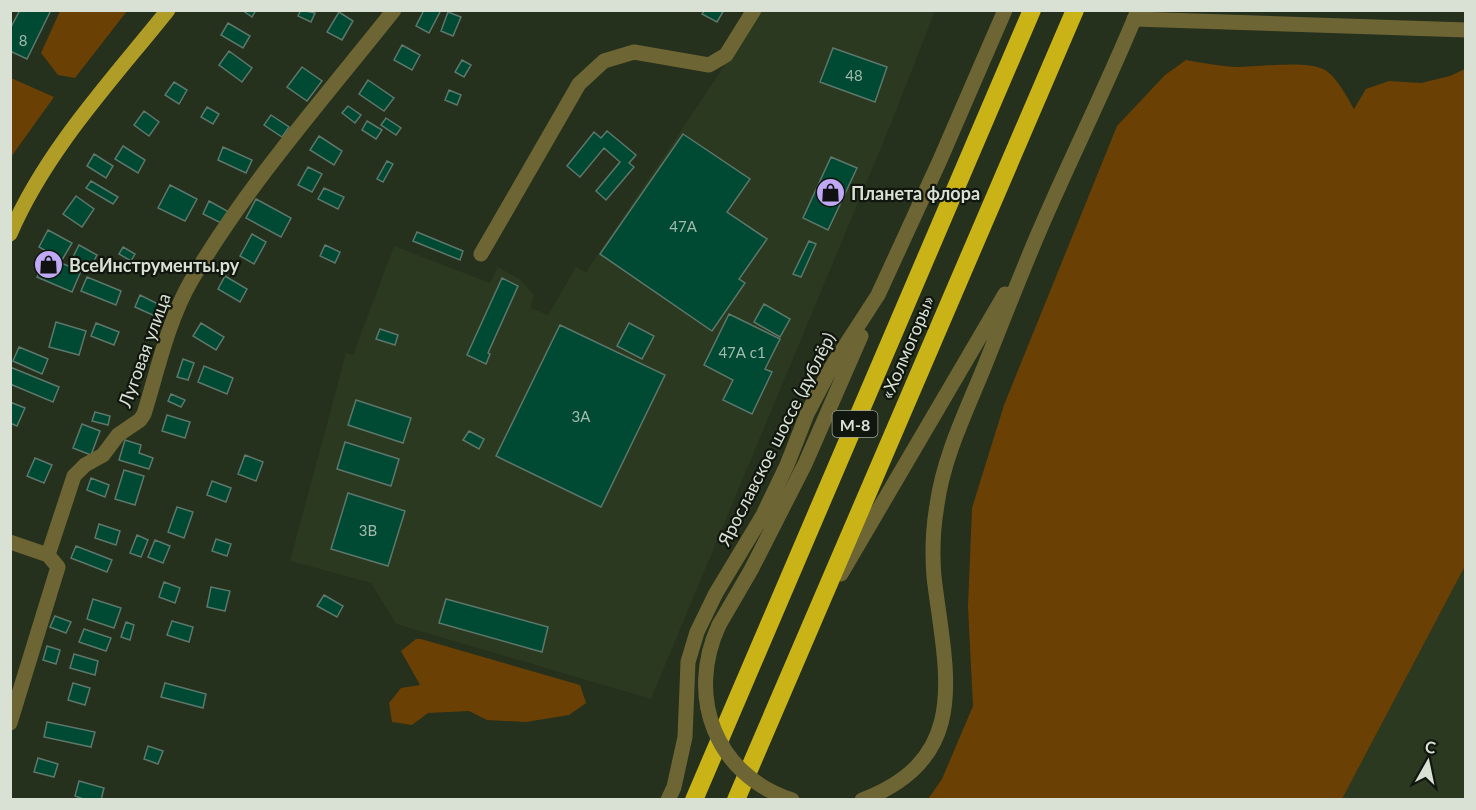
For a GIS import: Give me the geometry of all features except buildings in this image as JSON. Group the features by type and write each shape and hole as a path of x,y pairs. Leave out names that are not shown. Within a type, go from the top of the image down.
{"highway":[{"name":"«Холмогоры»","path":"694,800 1032,10"},
{"name":"«Холмогоры»","path":"736,800 1074,10"}],"main road":[{"path":"10,234 40,176 89,108 168,10"}],"street":[{"name":"Луговая улица","path":"10,723 74,476 78,470 103,455 118,435 140,420 144,414 171,324 191,282 254,186 394,10"},
{"path":"481,254 579,84 603,61 634,52 709,65 726,56 754,10"},
{"name":"Ярославское шоссе (дублёр)","path":"668,800 674,787 685,737 688,662 697,632 716,593 763,515 787,465 807,414 832,366 878,295 940,160 1004,11"},
{"path":"862,800 891,787 916,766 930,747 941,726 947,701 945,656 934,574 933,528 938,494 950,452 1037,236 1136,15 1466,30"},
{"path":"809,628 888,490 982,335 1037,236"},
{"path":"792,800 768,790 743,771 732,760 715,732 704,686 708,654 719,624 751,570 806,464 878,295"},
{"path":"10,542 53,561"}],"shaded area":[{"path":"60,11 127,11 75,78 58,75 41,53"},
{"path":"761,11 935,11 890,126 651,699 396,624 371,583 290,561 346,353 353,355 394,246 490,283 498,267 521,280 534,295 531,308 548,315 576,267 586,272"},
{"path":"1186,60 1236,67 1294,64 1315,66 1332,76 1354,109 1366,89 1389,81 1421,83 1450,76 1465,69 1465,566 1342,799 928,799 942,779 973,706 968,607 972,508 1004,405 1117,126 1165,75"},
{"path":"11,78 54,97 11,157"},
{"path":"1465,566 1465,799 1342,799"},
{"path":"416,639 580,685 586,703 569,715 526,722 487,720 469,711 428,713 412,725 392,722 389,703 401,688 420,685 401,651"}],"place":[{"name":"Планета флора","path":"830,193"},
{"name":"ВсеИнструменты.ру","path":"48,265"}]}
